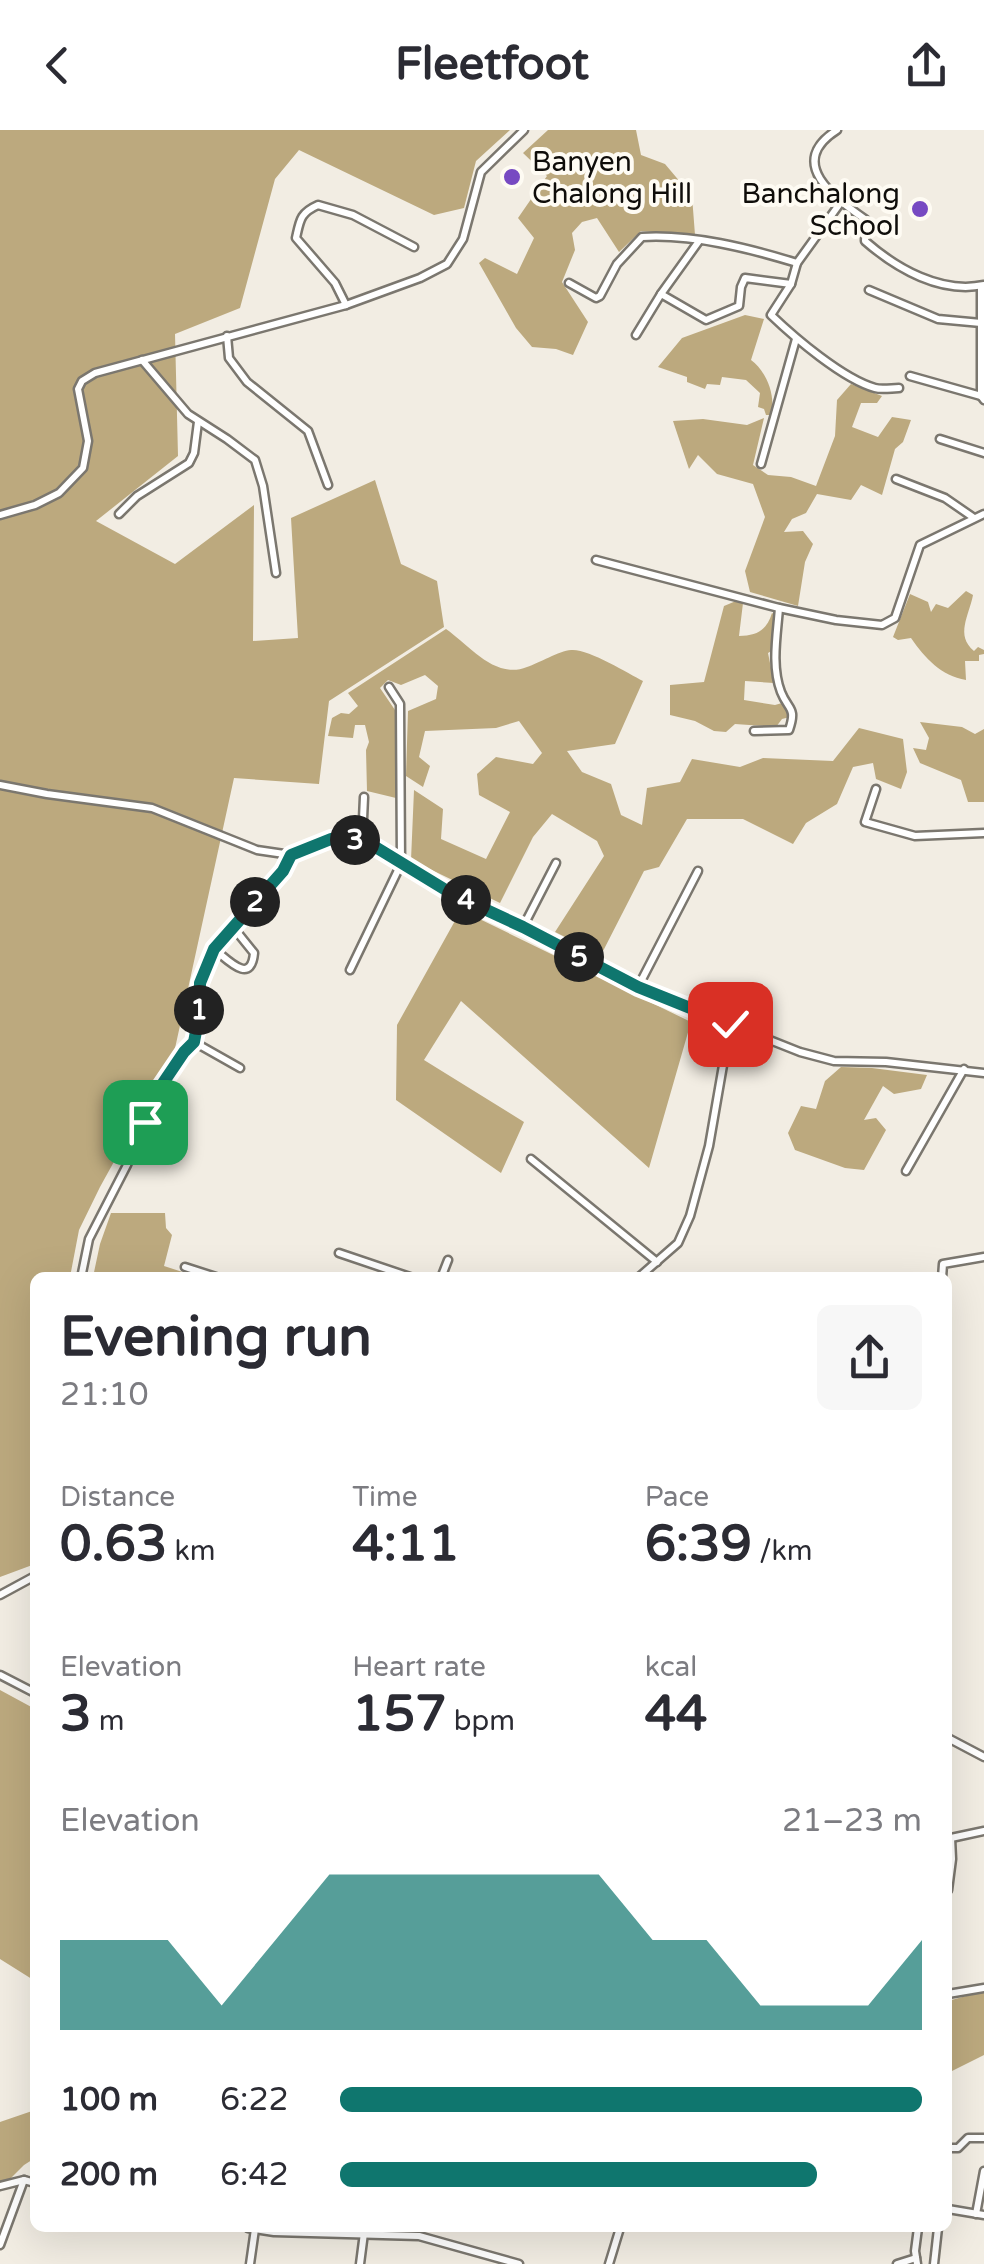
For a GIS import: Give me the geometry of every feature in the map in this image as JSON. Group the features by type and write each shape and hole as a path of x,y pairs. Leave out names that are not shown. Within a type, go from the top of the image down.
{"street":[{"path":"0,515 59,494 84,468 88,441 78,389 82,381 95,373 346,305 448,264 463,239 481,172 524,130"},
{"path":"837,130 822,140 815,160 816,174 821,184 866,220 865,241 904,270 952,287 982,285 983,395 910,376"},
{"path":"841,202 797,263 791,284 771,315 796,340 844,373 876,388 899,388"},
{"path":"346,305 335,283 296,238 306,210 318,205 354,214 414,247"},
{"path":"568,283 596,298 604,292 617,264 642,238 698,241 797,263"},
{"path":"636,336 698,241"},
{"path":"662,294 706,320 739,306 745,278 791,284"},
{"path":"868,290 938,319 982,323"},
{"path":"228,336 229,358 247,382 308,430 328,486"},
{"path":"762,464 796,340"},
{"path":"142,360 188,414 254,460 263,486 276,572"},
{"path":"119,514 137,496 189,464 198,422"},
{"path":"940,439 984,453"},
{"path":"896,479 946,498 974,518"},
{"path":"596,560 779,608 882,625 895,618 920,545 984,514"},
{"path":"754,732 789,730 792,721 791,706 780,690 776,672 779,608"},
{"path":"350,970 401,864 400,704 389,687"},
{"path":"0,785 152,808 257,850 291,855 331,839 362,842 454,895 638,987 800,1052 834,1061 886,1062 984,1073"},
{"path":"876,789 865,822 915,836 984,834"},
{"path":"362,842 364,798"},
{"path":"82,1272 89,1239 127,1165 157,1092 194,1042 200,983 214,949 283,871 291,855"},
{"path":"523,927 556,863"},
{"path":"638,987 698,871"},
{"path":"214,949 237,968 249,967 254,953 233,927"},
{"path":"646,1272 678,1244 690,1216 709,1146 730,1024"},
{"path":"194,1042 240,1068"},
{"path":"906,1171 964,1070"},
{"path":"530,1160 658,1262"},
{"path":"339,1253 395,1272"},
{"path":"942,1272 943,1264 984,1258"},
{"path":"443,1272 448,1260"},
{"path":"185,1267 200,1272"},
{"path":"0,1595 30,1579"},
{"path":"0,1675 30,1690"},
{"path":"952,1740 984,1757"},
{"path":"952,1838 984,1830"},
{"path":"952,1993 984,1988"},
{"path":"952,2148 958,2148 966,2139 984,2138"},
{"path":"952,2210 980,2214 984,2170"},
{"path":"0,2245 24,2180"},
{"path":"0,2186 30,2182"},
{"path":"250,2264 252,2232"},
{"path":"274,2232 420,2236 517,2264"},
{"path":"609,2264 619,2232"},
{"path":"897,2264 916,2261 918,2232"},
{"path":"934,2264 938,2232"},
{"path":"360,2264 364,2233"}],"shaded area":[{"path":"0,130 510,130 476,161 464,208 434,215 299,150 275,179 240,308 175,334 178,456 96,521 175,564 254,505 253,641 298,638 291,518 375,480 401,564 437,581 444,627 329,701 319,784 234,778 174,1053 79,1230 71,1272 30,1272 30,1566 0,1577"},
{"path":"548,130 636,130 641,155 665,164 692,196 695,235 641,231 619,252 597,218 582,222 572,233 575,250 562,282 588,322 573,355 532,347 516,328 479,263 485,258 517,274 534,238 518,218 547,176 523,153"},
{"path":"745,315 764,319 751,360 769,385 771,415 758,407 760,393 746,380 722,377 720,385 707,384 705,389 687,382 687,377 658,367 682,338"},
{"path":"851,384 882,396 877,403 861,403 852,427 878,437 892,417 911,420 903,442 895,449 882,495 861,485 851,500 817,494 806,513 792,519 784,532 803,531 813,544 805,562 798,606 750,592 745,571 765,517 753,484 717,474 698,455 689,469 673,421 703,419 747,425 764,418 753,465 768,475 791,477 816,486 835,436 837,400"},
{"path":"966,591 973,595 965,638 974,651 978,647 984,654 979,655 979,661 965,661 966,680 934,665 911,638 893,637 910,594 928,602 931,612 936,604 948,608"},
{"path":"736,601 743,603 739,636 760,631 772,613 775,615 773,650 768,653 774,683 745,681 744,700 782,703 787,707 790,717 782,719 776,727 735,724 726,732 714,731 670,715 670,685 704,682 724,606"},
{"path":"446,629 483,659 504,669 527,667 578,650 643,681 615,744 567,751 582,772 611,784 621,815 642,825 647,788 680,782 692,759 740,767 763,758 833,761 859,728 903,739 907,772 901,789 876,779 873,763 853,767 837,804 806,823 793,844 743,819 687,819 659,867 644,871 601,955 555,932 604,856 597,841 552,814 533,837 500,903 411,860 414,790 443,809 441,839 486,859 510,812 479,795 477,774 496,757 533,764 542,753 519,721 496,728 425,731 419,757 430,766 423,787 406,776 408,711 436,699 438,686 425,675 401,685 388,680 380,688 395,710 396,798 367,791 369,742 365,725 355,725 353,738 328,736 332,718 349,714 358,706 348,693"},
{"path":"920,722 962,727 975,734 984,729 984,802 968,802 961,780 920,763 913,748 926,750 929,738"},
{"path":"461,910 691,1022 649,1168 461,1001 424,1060 524,1122 501,1173 396,1100 397,1025"},
{"path":"841,1067 927,1075 921,1089 894,1094 883,1086 864,1120 876,1118 886,1130 864,1170 845,1168 795,1150 788,1133 801,1106 816,1109 825,1081"},
{"path":"111,1213 165,1213 166,1228 172,1235 164,1266 183,1272 94,1272"},
{"path":"0,1690 30,1706 30,1978 0,1959"},
{"path":"984,1991 984,2055 952,2071 952,2000"},
{"path":"30,2112 30,2161 0,2189 0,2122"}],"place":[{"name":"Banyen Chalong Hill","path":"512,177"},
{"name":"Banchalong School","path":"920,209"}],"route":[{"path":"145,1122 157,1092 197,1035 200,983 214,949 283,871 291,855 331,839 342,838 377,848 454,895 638,987 730,1024"}]}
